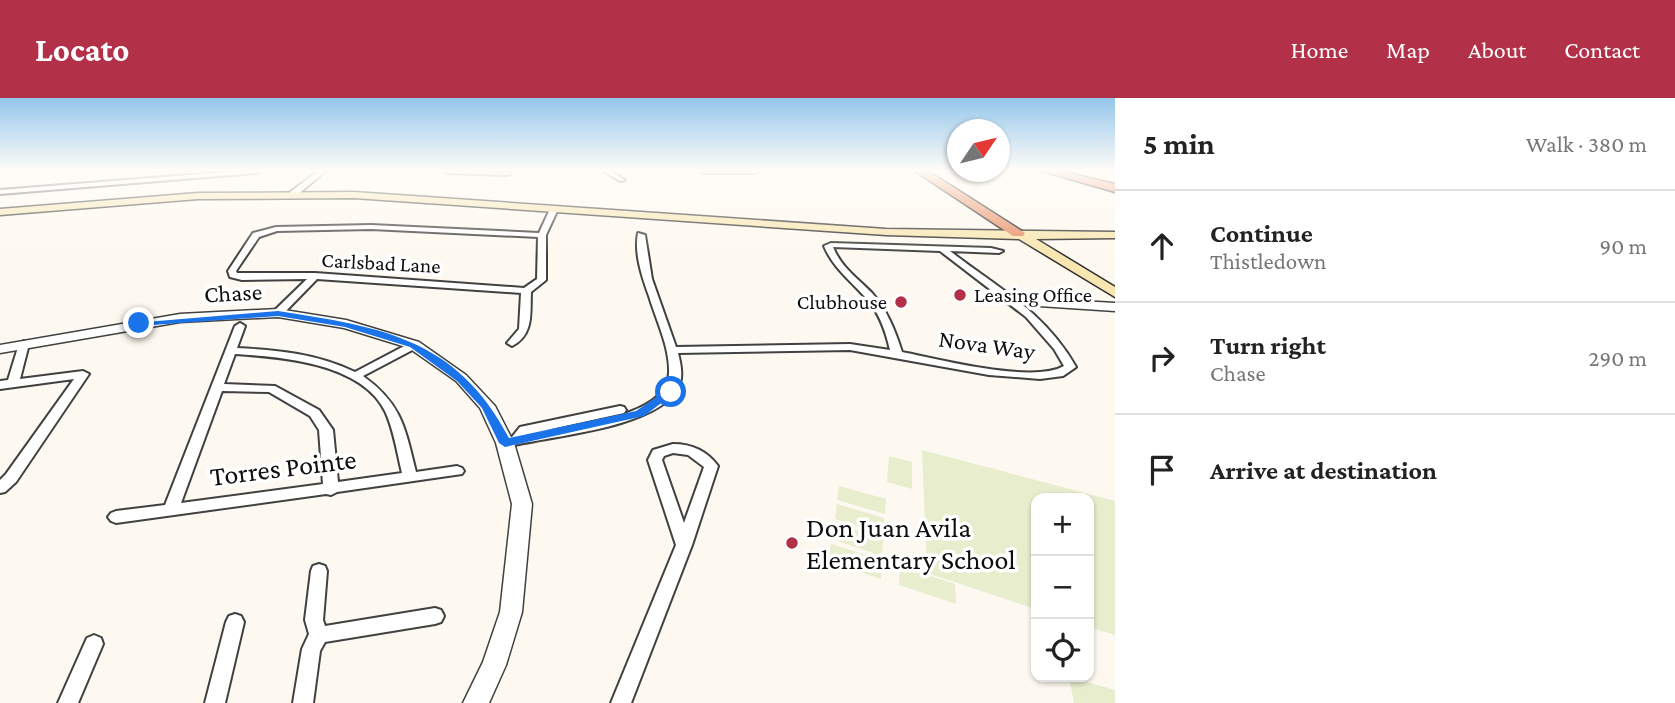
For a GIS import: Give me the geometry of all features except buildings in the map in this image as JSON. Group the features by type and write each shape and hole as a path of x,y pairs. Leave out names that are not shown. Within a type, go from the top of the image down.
{"highway":[{"path":"965,199 1018,233"}],"main road":[{"path":"0,212 143,199"},
{"path":"426,199 886,232 1080,236 1115,234"},
{"path":"1018,233 1115,229"},
{"path":"1018,233 1050,242 1115,279"},
{"path":"1018,233 1115,293"},
{"path":"1065,250 1066,240 1080,236"}],"street":[{"path":"512,342 524,329 526,291 541,280 542,235 554,209"},
{"name":"Carlsbad Lane","path":"526,291 315,276 233,275 232,271 256,235 265,231 371,227 542,235"},
{"path":"511,441 529,440 640,414 671,392 676,377 672,350 649,281 641,234"},
{"path":"897,354 888,321 868,294 850,281 828,246 999,251"},
{"name":"Nova Way","path":"672,350 850,347 1007,374 1055,377 1066,373 1070,367 1063,350 1015,304 941,248"},
{"path":"278,313 315,276"},
{"name":"Nova Way","path":"1015,304 1115,310"},
{"name":"Chase","path":"0,349 166,320 278,313 346,324 414,345 461,378 487,407 511,441 522,504 512,611 494,665 476,703"},
{"path":"172,507 233,351 240,326"},
{"path":"13,383 24,344"},
{"path":"357,375 414,345"},
{"path":"233,351 292,356 357,375 389,406 410,477"},
{"path":"0,385 83,374 11,478 0,488"},
{"path":"217,387 271,389 316,413 326,430 331,490"},
{"path":"621,703 684,545 711,466 692,450 675,448 658,453 654,460 684,545"},
{"name":"Torres Pointe","path":"116,517 172,507 331,490 457,471"},
{"path":"303,703 311,649 319,635 314,621 318,571"},
{"path":"319,635 435,616"},
{"path":"215,703 235,622"},
{"path":"68,703 93,644"}],"green space":[{"path":"922,450 1085,493 1031,493 1031,607 927,573"},
{"path":"889,456 912,462 912,489 887,482"},
{"path":"839,486 886,499 885,514 837,500"},
{"path":"1094,495 1115,501 1115,635 1094,629"},
{"path":"837,504 884,518 884,534 835,519"},
{"path":"834,523 883,538 882,556 832,539"},
{"path":"831,544 882,560 881,579 828,562"},
{"path":"900,566 955,584 956,604 899,585"},
{"path":"1070,682 1087,682 1115,690 1115,703 1074,703"}],"place":[{"name":"Leasing Office","path":"960,295"},
{"name":"Clubhouse","path":"901,302"},
{"name":"Don Juan Avila Elementary School","path":"792,543"}],"route":[{"path":"139,323 278,313 346,324 414,345 461,378 487,407 505,443 517,439 529,440 640,414 671,392"}]}
